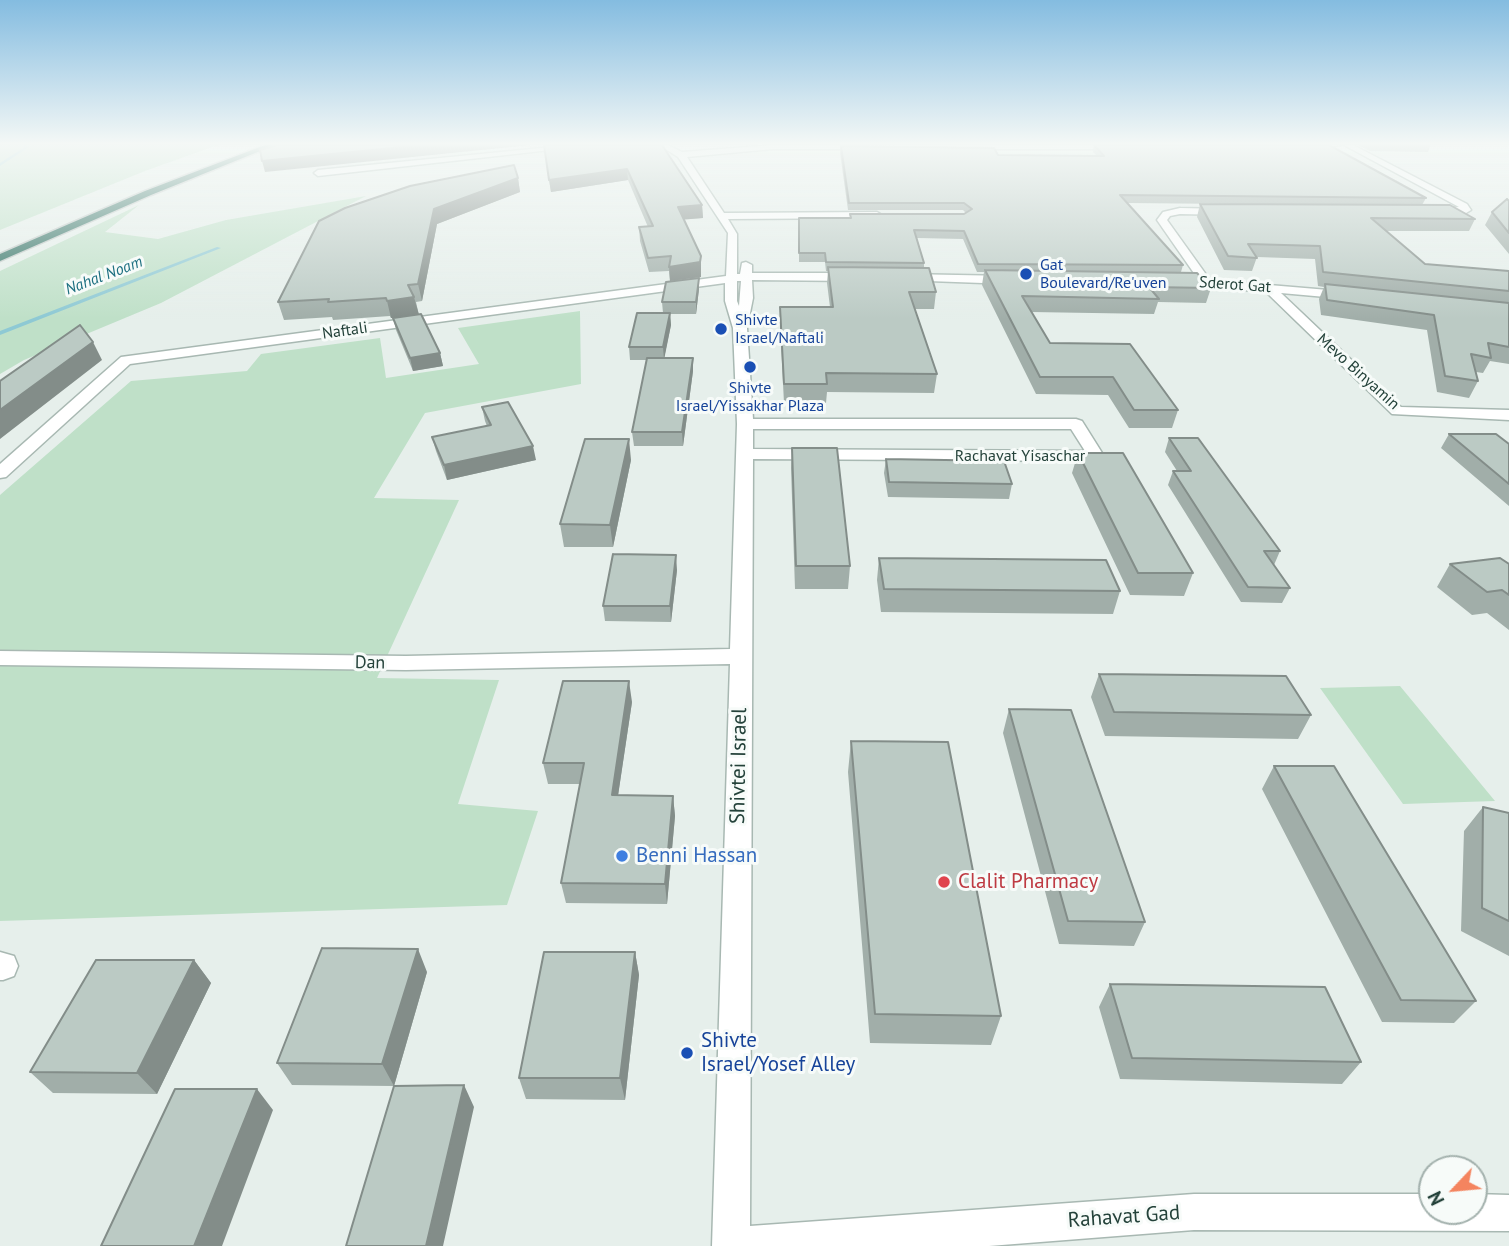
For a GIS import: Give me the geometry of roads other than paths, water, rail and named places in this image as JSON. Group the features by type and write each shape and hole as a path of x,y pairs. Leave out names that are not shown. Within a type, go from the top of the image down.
{"highway":[{"path":"0,258 125,203"}],"street":[{"name":"Shivtei Israel","path":"714,203 744,259 748,279 746,310 740,328"},
{"path":"1417,212 1466,210 1459,203"},
{"path":"1205,281 1162,220 1167,214 1180,211 1236,212"},
{"path":"723,216 894,216"},
{"name":"Shivtei Israel","path":"731,1246 744,454 740,328 731,296 732,234"},
{"path":"744,259 771,271 790,275"},
{"path":"731,281 790,275 874,277"},
{"path":"748,279 833,276"},
{"path":"888,277 1025,280"},
{"name":"Naftali","path":"0,473 126,360 731,281"},
{"name":"Sderot Gat","path":"1163,281 1268,286 1362,297"},
{"path":"680,286 711,289 731,296"},
{"name":"Mevo Binyamin","path":"1268,286 1397,411 1509,415"},
{"name":"Rachavat Yisaschar","path":"744,424 1076,424 1096,456 744,454"},
{"name":"Dan","path":"0,658 405,663 741,656"},
{"name":"Rahavat Gad","path":"741,1246 1194,1212 1509,1213"}],"waterway":[{"name":"Nahal Noam","path":"0,333 219,248"}],"place":[{"name":"Gat Boulevard/Re'uven","path":"1026,274"},
{"name":"Shivte Israel/Naftali","path":"721,329"},
{"name":"Shivte Israel/Yissakhar Plaza","path":"750,367"},
{"name":"Benni Hassan","path":"622,856"},
{"name":"Clalit Pharmacy","path":"944,882"},
{"name":"Shivte Israel/Yosef Alley","path":"687,1053"}]}
